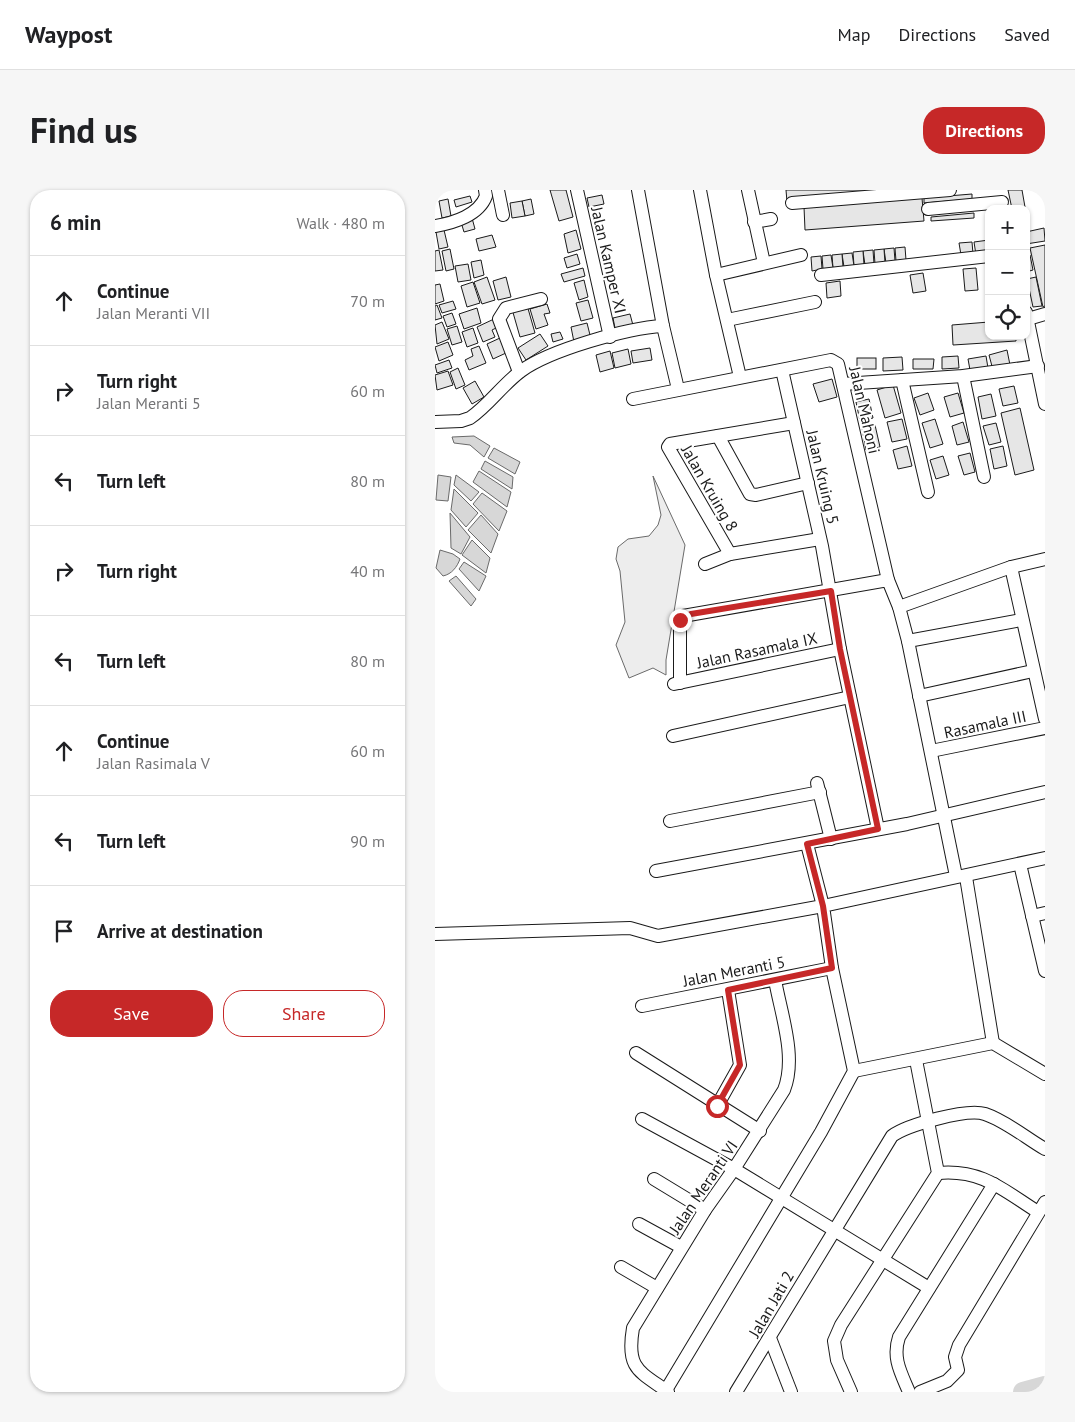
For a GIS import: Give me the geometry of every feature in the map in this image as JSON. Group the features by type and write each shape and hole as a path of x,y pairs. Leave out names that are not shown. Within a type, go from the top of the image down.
{"street":[{"path":"435,226 452,222 480,207 486,196 485,190"},
{"path":"498,190 503,215"},
{"name":"Jalan Kamper XI","path":"577,190 610,337"},
{"path":"638,190 663,326 678,389"},
{"path":"700,190 716,275 740,377"},
{"path":"748,190 764,263"},
{"path":"791,203 950,190"},
{"path":"928,209 1001,200"},
{"path":"754,222 771,219"},
{"path":"716,275 801,254"},
{"path":"821,275 985,256"},
{"path":"519,372 499,319 506,308 541,299"},
{"path":"727,320 815,302"},
{"path":"1030,315 1045,314"},
{"path":"435,422 461,421 470,418 519,372 554,352 610,337 663,326"},
{"path":"1030,329 1045,404"},
{"name":"Jalan Mahoni","path":"633,399 831,360 838,364 888,580 899,607 908,641 942,814 961,876 993,1043"},
{"path":"843,384 963,376 1038,366"},
{"name":"Jalan Kruing 5","path":"782,370 831,591 840,649 878,829"},
{"path":"963,376 984,477"},
{"path":"902,380 928,492"},
{"name":"Jalan Kruing 8","path":"730,554 668,447 670,444 794,422"},
{"path":"718,436 750,494 756,495 808,482"},
{"path":"705,564 730,554 820,539"},
{"path":"899,607 1011,567 1045,558"},
{"path":"1011,567 1021,620 1045,719"},
{"path":"831,591 888,580"},
{"name":"Jalan Rasamala IX","path":"831,591 683,616 680,620 677,684 840,649"},
{"path":"908,641 1021,620"},
{"path":"919,696 1033,670"},
{"path":"673,736 850,696"},
{"name":"Rasamala III","path":"931,751 1045,728"},
{"path":"670,821 819,788 831,839"},
{"path":"656,871 807,844 1045,792"},
{"path":"667,1391 854,1071 832,968 823,906 807,844"},
{"path":"435,934 630,928 658,936 823,906 1045,858"},
{"path":"1020,864 1045,971"},
{"path":"1032,916 1045,913"},
{"name":"Jalan Meranti 5","path":"642,1006 832,968"},
{"name":"Jalan Meranti VI","path":"667,1391 639,1374 630,1347 633,1328 681,1247 760,1131 789,1079 790,1058 775,980"},
{"path":"717,1106 740,1065 728,990"},
{"path":"854,1071 993,1043 1045,1074"},
{"path":"636,1054 760,1131"},
{"path":"851,1392 837,1360 834,1341 841,1325 881,1260 939,1173 915,1060"},
{"name":"Jalan Jati 2","path":"736,1392 892,1136 899,1131 929,1122 973,1112 984,1114 1045,1149"},
{"path":"642,1119 734,1169 929,1288"},
{"path":"920,1392 947,1381 958,1370 955,1357 959,1345 1041,1207 974,1174 957,1171 939,1173"},
{"path":"654,1179 705,1210"},
{"path":"909,1392 896,1360 895,1350 899,1337 994,1184"},
{"path":"639,1224 681,1247"},
{"path":"621,1267 657,1288"},
{"path":"770,1338 791,1392"}],"shaded area":[{"path":"474,436 490,446 484,457 470,445 454,443 452,437"},
{"path":"494,448 520,462 515,474 488,458"},
{"path":"485,461 513,477 512,489 481,469"},
{"path":"479,471 511,492 507,507 473,482"},
{"path":"438,475 451,477 448,501 436,500"},
{"path":"456,475 479,492 471,501 454,485"},
{"path":"653,476 685,545 666,660 666,675 653,668 629,678 616,645 625,622 620,571 616,559 618,547 628,539 649,536 658,525 661,515"},
{"path":"454,489 478,513 466,527 451,510"},
{"path":"482,493 507,511 499,531 473,504"},
{"path":"450,513 470,537 461,554 451,548"},
{"path":"481,515 498,534 491,553 468,530"},
{"path":"472,540 490,558 486,573 462,555"},
{"path":"440,550 453,554 460,559 454,570 443,576 436,568"},
{"path":"464,562 486,576 479,591 459,569"},
{"path":"456,576 476,599 471,606 449,581"}],"building":[{"path":"550,190 566,190 573,217 559,221"},
{"path":"786,190 938,190 787,202"},
{"path":"1008,190 1022,190 1025,205 1011,205"},
{"path":"972,194 972,199 924,203 924,198"},
{"path":"602,195 604,204 589,207 587,198"},
{"path":"470,196 472,202 456,207 454,200"},
{"path":"922,198 924,221 805,230 804,207"},
{"path":"448,199 451,216 442,218 439,201"},
{"path":"531,199 534,214 525,216 522,201"},
{"path":"522,201 525,216 512,218 510,203"},
{"path":"974,213 974,218 931,221 931,217"},
{"path":"472,218 475,229 464,232 461,222"},
{"path":"1044,228 1045,241 1030,243 1030,231"},
{"path":"444,230 448,247 439,249 436,232"},
{"path":"576,230 581,249 568,253 564,234"},
{"path":"492,235 496,247 479,251 476,239"},
{"path":"985,241 985,254 976,255 974,242"},
{"path":"972,242 973,254 961,255 959,243"},
{"path":"1045,245 1045,306 1043,307 1030,248"},
{"path":"905,247 906,260 896,261 895,248"},
{"path":"894,248 895,261 886,263 884,249"},
{"path":"450,249 454,269 446,271 442,251"},
{"path":"884,249 885,263 875,264 874,250"},
{"path":"439,250 443,270 435,271 435,251"},
{"path":"873,250 874,264 865,265 863,251"},
{"path":"863,251 864,265 854,266 853,252"},
{"path":"852,253 854,266 844,267 842,254"},
{"path":"577,254 580,264 567,268 564,258"},
{"path":"842,254 843,267 833,268 832,255"},
{"path":"831,255 833,268 823,269 822,256"},
{"path":"1030,255 1033,270 1030,271"},
{"path":"821,256 822,269 812,271 811,257"},
{"path":"481,260 484,275 474,278 471,262"},
{"path":"468,264 471,280 458,282 455,266"},
{"path":"583,268 585,276 564,282 561,274"},
{"path":"976,268 978,290 965,291 963,269"},
{"path":"923,273 926,291 913,293 910,275"},
{"path":"487,277 495,300 482,304 474,282"},
{"path":"506,277 511,297 498,300 493,281"},
{"path":"1036,277 1042,306 1033,307 1030,293 1030,278"},
{"path":"584,280 588,297 579,300 574,283"},
{"path":"840,281 841,296 827,298 826,283"},
{"path":"473,282 480,303 467,307 461,286"},
{"path":"440,284 444,301 435,304 435,285"},
{"path":"588,300 593,318 581,321 576,303"},
{"path":"453,301 456,309 442,313 439,305"},
{"path":"547,304 550,313 544,314 548,325 536,329 530,309"},
{"path":"437,305 442,318 435,320 435,306"},
{"path":"527,305 535,333 520,337 512,309"},
{"path":"477,308 481,323 464,329 459,314"},
{"path":"452,313 456,324 447,327 443,316"},
{"path":"630,314 634,329 616,333 613,318"},
{"path":"494,319 498,327 492,330 495,337 483,342 477,327"},
{"path":"442,322 449,339 437,344 435,325"},
{"path":"985,322 985,340 1016,341 953,345 952,325"},
{"path":"587,323 591,339 574,342 571,327"},
{"path":"457,326 462,342 452,345 447,329"},
{"path":"473,328 478,343 467,347 462,332"},
{"path":"560,332 563,339 553,342 551,334"},
{"path":"540,334 548,346 526,360 518,348"},
{"path":"500,338 506,353 493,359 487,344"},
{"path":"448,342 453,355 439,361 435,347"},
{"path":"479,346 486,363 469,370 465,360 473,356 471,349"},
{"path":"650,348 652,360 633,363 631,351"},
{"path":"628,349 631,364 615,368 612,353"},
{"path":"1007,350 1010,365 993,370 989,355"},
{"path":"610,351 614,368 600,372 596,355"},
{"path":"958,356 959,368 942,369 942,357"},
{"path":"986,356 988,368 970,370 968,359"},
{"path":"902,357 903,370 883,371 883,358"},
{"path":"857,358 876,358 876,369 857,369"},
{"path":"913,359 934,359 933,369 913,369"},
{"path":"449,360 452,368 437,373 435,365"},
{"path":"458,368 465,385 456,389 450,372"},
{"path":"448,371 453,385 437,390 435,375"},
{"path":"832,379 837,397 819,402 813,384"},
{"path":"475,381 484,397 472,404 463,388"},
{"path":"893,385 901,413 885,418 877,390"},
{"path":"1014,386 1018,403 1003,406 999,389"},
{"path":"928,393 934,410 920,415 914,398"},
{"path":"958,393 964,413 950,417 944,397"},
{"path":"991,394 996,416 982,419 978,397"},
{"path":"869,399 873,418 860,421 856,402"},
{"path":"1020,408 1034,470 1015,475 1001,413"},
{"path":"902,419 907,439 892,442 887,422"},
{"path":"935,419 943,444 930,448 922,423"},
{"path":"963,422 969,442 957,445 952,426"},
{"path":"996,423 1001,442 989,445 983,426"},
{"path":"875,425 880,447 866,450 862,428"},
{"path":"907,446 912,466 898,469 893,450"},
{"path":"1003,446 1007,466 994,469 990,449"},
{"path":"970,453 975,472 964,475 958,456"},
{"path":"943,456 949,475 936,479 930,460"}],"waterway":[{"path":"1023,1392 1045,1386"}],"route":[{"path":"680,620 683,616 691,614 831,591 840,649 878,829 807,844 823,906 832,968 728,990 740,1065 738,1072 717,1106"}]}
